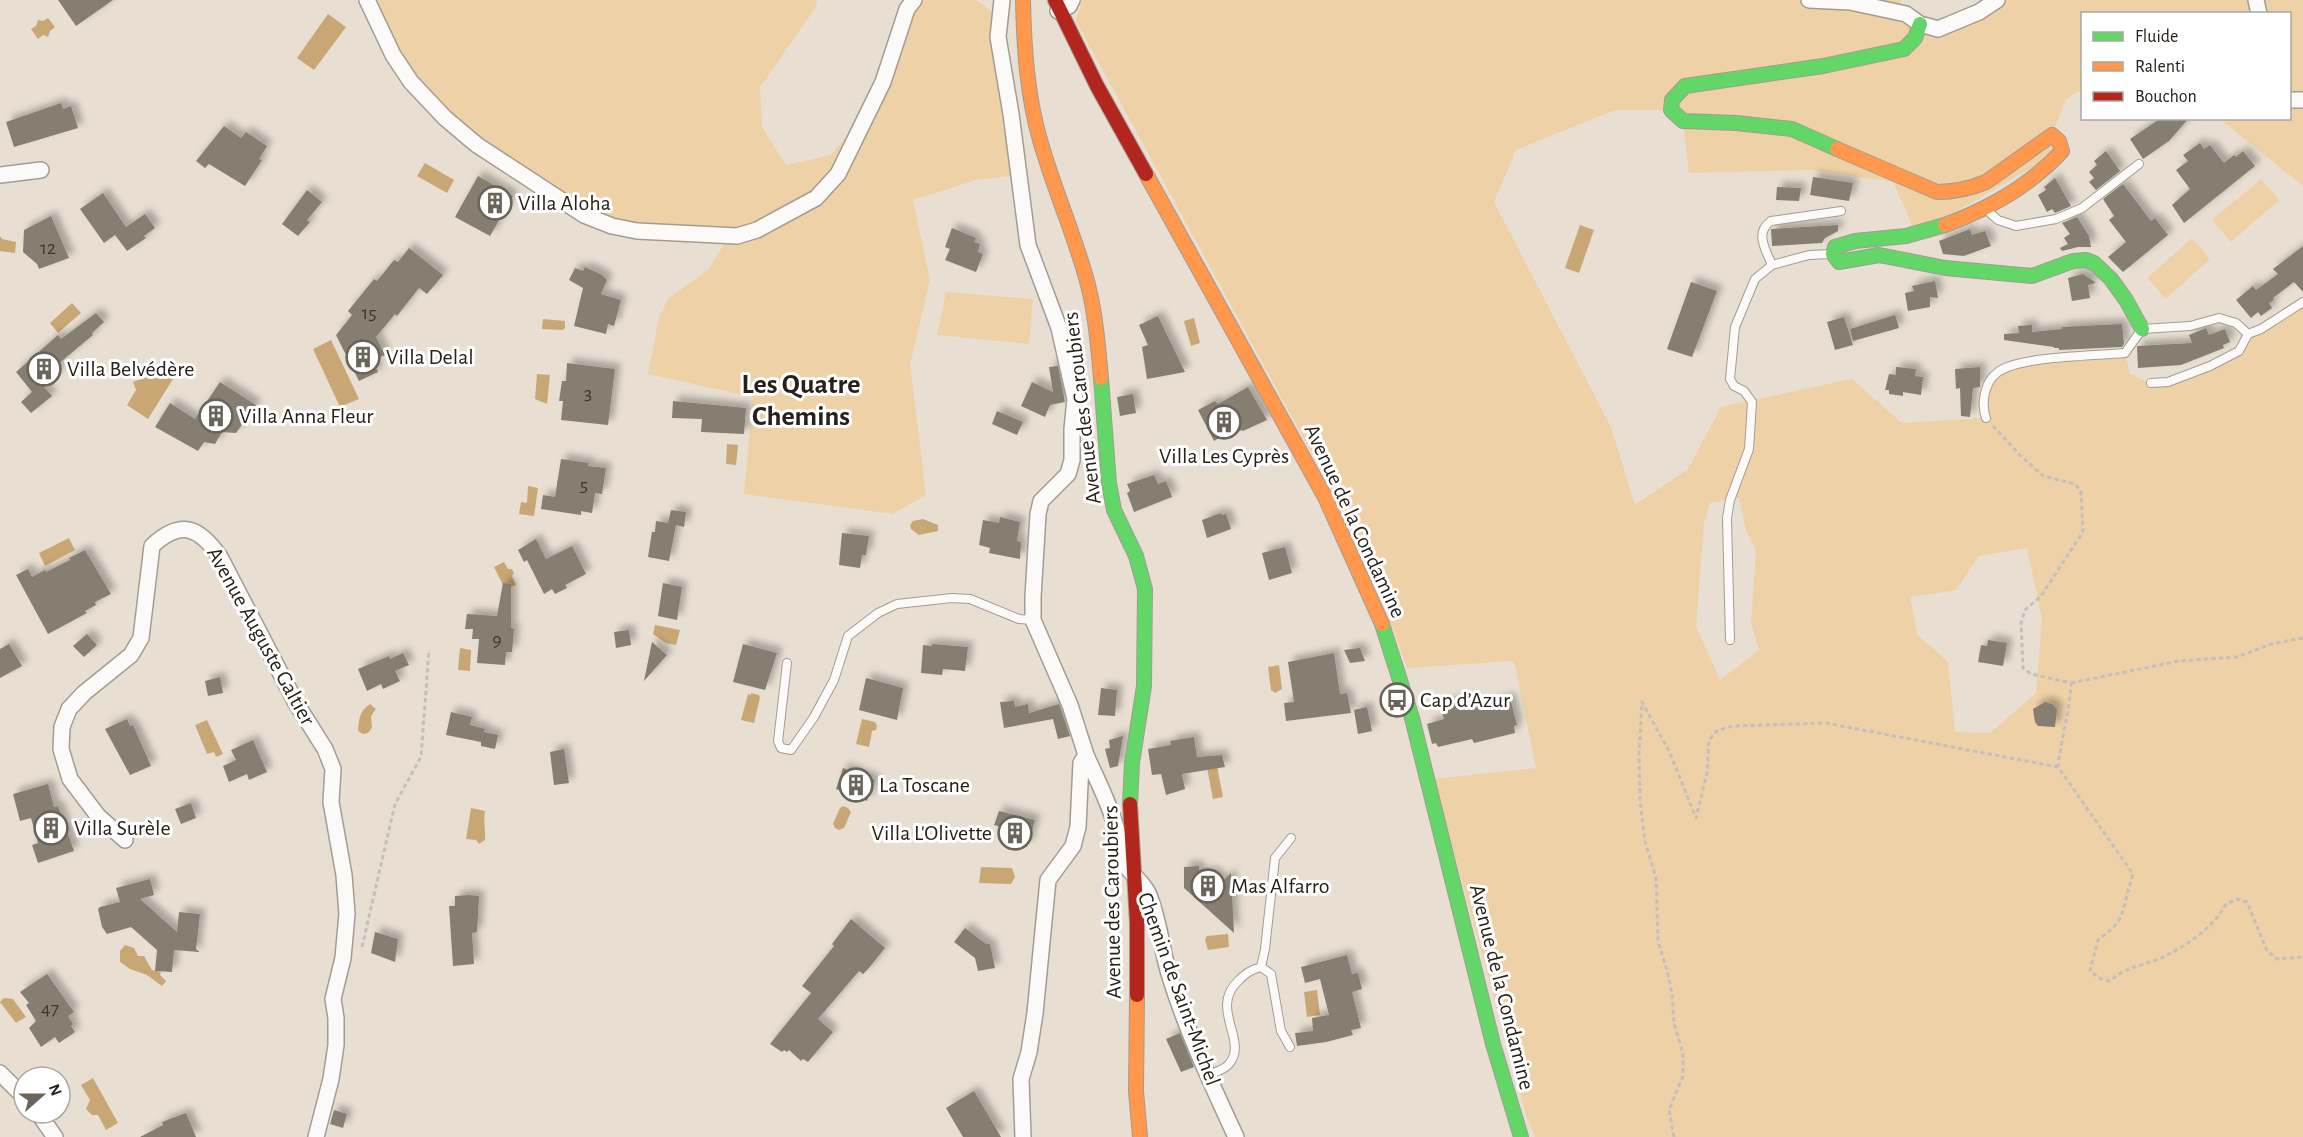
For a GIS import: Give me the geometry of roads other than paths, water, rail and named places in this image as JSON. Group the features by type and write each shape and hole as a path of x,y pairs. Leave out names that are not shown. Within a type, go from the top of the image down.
{"street":[{"path":"367,0 399,64 411,82 445,117 477,145 584,215 612,226 637,231 737,236 757,230 816,198 838,174 883,82 907,9 914,0"},
{"path":"1002,0 998,37 1013,124 1028,245 1059,328 1075,399 1072,460 1068,474 1041,501 1038,514 1033,597 1034,620"},
{"name":"Avenue des Caroubiers","path":"1023,0 1024,42 1032,103 1040,140 1086,276 1098,342 1109,483 1114,510 1136,556 1144,589 1144,686 1132,763 1130,806 1135,874 1136,1091 1140,1137"},
{"path":"1057,5 1069,6 1072,0"},
{"path":"1809,0 1850,2 1906,14 1920,24 1938,29 1979,12 1997,0"},
{"name":"Avenue de la Condamine","path":"1057,5 1097,86 1325,497 1382,624 1412,718 1493,1044 1521,1137"},
{"path":"1920,24 1915,38 1904,49 1823,66 1685,86 1672,100 1671,110 1683,121 1736,123 1792,129 1937,192 1961,191 1998,175 2038,142 2052,135 2059,141 2062,151 2054,162 1989,205 1916,234 1850,240 1835,247 1833,254 1839,262 1879,255 1946,268 2032,276 2043,275 2070,263 2086,260 2101,268 2132,308 2142,328"},
{"path":"0,175 41,170"},
{"name":"Avenue Auguste Galtier","path":"126,840 98,816 70,778 60,749 62,727 69,709 84,693 130,655 141,638 152,546 176,529 194,530 208,540 220,557 296,704 325,749 333,770 331,802 344,875 347,914 343,958 333,999 336,1045 331,1079 316,1137"},
{"name":"Chemin de Saint-Michel","path":"1034,620 1070,705 1086,755 1108,802 1117,832 1120,856 1128,870 1135,874 1148,893 1169,975 1208,1075 1236,1137"},
{"path":"1023,1137 1021,1079 1029,1052 1035,1013 1048,880 1073,846 1078,827 1081,763 1086,755"},
{"path":"0,1073 12,1085"}],"lane":[{"path":"1989,205 1990,213 1998,220 2016,226 2056,219 2082,208 2139,164"},
{"path":"1772,265 1761,235 1764,226 1771,222 1841,211"},
{"path":"1730,640 1727,518 1730,500 1749,449 1752,402 1744,392 1734,386 1730,379 1735,327 1755,279 1772,265 1809,255 1833,254"},
{"path":"2151,383 2168,382 2210,366 2239,351 2248,334 2261,329 2303,302"},
{"path":"1986,418 1983,410 1985,391 1996,373 2010,366 2034,361 2125,353 2142,328 2190,326 2219,318 2236,323 2248,334"},
{"path":"788,663 778,741 781,748 791,750 814,717 834,680 848,636 878,613 897,604 970,598 1019,619 1034,620"},
{"path":"1261,967 1275,858 1291,838"},
{"path":"1208,1075 1228,1067 1234,1057 1234,1042 1226,1002 1230,989 1249,970 1261,967 1271,974 1281,1031 1290,1047"}],"place":[{"name":"Villa Aloha","path":"495,203"},
{"name":"Villa Delal","path":"363,357"},
{"name":"Villa Belvédère","path":"44,369"},
{"name":"Villa Anna Fleur","path":"216,416"},
{"name":"Villa Les Cyprès","path":"1224,422"},
{"name":"Cap d’Azur","path":"1397,700"},
{"name":"La Toscane","path":"856,785"},
{"name":"Villa Surèle","path":"51,828"},
{"name":"Villa L'Olivette","path":"1015,833"},
{"name":"Mas Alfarro","path":"1208,886"}],"district":[{"name":"Les Quatre Chemins","path":"801,401"}]}
